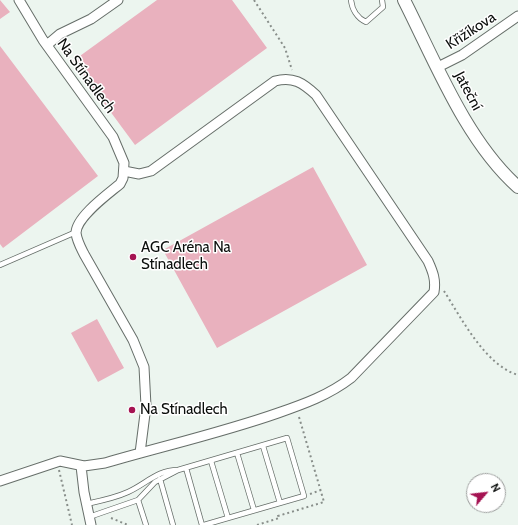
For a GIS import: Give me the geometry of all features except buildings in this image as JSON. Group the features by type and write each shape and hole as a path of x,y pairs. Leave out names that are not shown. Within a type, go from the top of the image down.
{"main road":[{"name":"Jateční","path":"404,0 464,118 496,164 518,187"}],"street":[{"name":"Na Stínadlech","path":"19,0 47,45 113,137 122,154 124,171"},
{"path":"47,45 60,34 91,19 118,0"},
{"name":"Křižíkova","path":"438,68 462,55 518,16"},
{"path":"0,481 57,461 69,461 81,466 92,466 140,453 248,423 312,401 336,389 362,368 428,300 434,292 435,284 434,274 428,261 316,95 304,83 293,79 284,78 275,81 151,171 139,174 124,171 120,184 82,218 76,232 77,240 133,340 144,367 146,414 140,453"},
{"path":"81,466 86,504 90,521"}],"lane":[{"path":"350,0 354,11 361,20 366,22 383,7 382,0"},
{"path":"0,265 76,232"},
{"path":"86,504 126,493 151,477 163,472 186,468 287,438 304,496 203,525 186,468"},
{"path":"263,446 280,503"},
{"path":"237,453 254,510"},
{"path":"211,461 228,518"},
{"path":"90,521 138,500 160,479 178,470"},
{"path":"160,479 173,525"},
{"path":"138,500 146,525"}],"path":[{"path":"254,0 285,48 293,79"},
{"path":"435,284 443,290 493,360 505,370 518,375"},
{"path":"257,525 279,518 278,516 324,502 299,417"},
{"path":"57,461 72,525"},
{"path":"304,496 321,490"},
{"path":"105,519 112,518 128,525"}],"shaded area":[{"path":"0,0 10,12 0,19"},
{"path":"157,0 232,0 267,48 135,145 73,61"},
{"path":"0,46 98,176 3,248 0,244"},
{"path":"313,167 367,265 217,348 163,250"},
{"path":"97,319 124,368 98,382 71,333"}],"place":[{"name":"AGC Aréna Na Stínadlech","path":"133,257"},
{"name":"Na Stínadlech","path":"132,410"}]}
